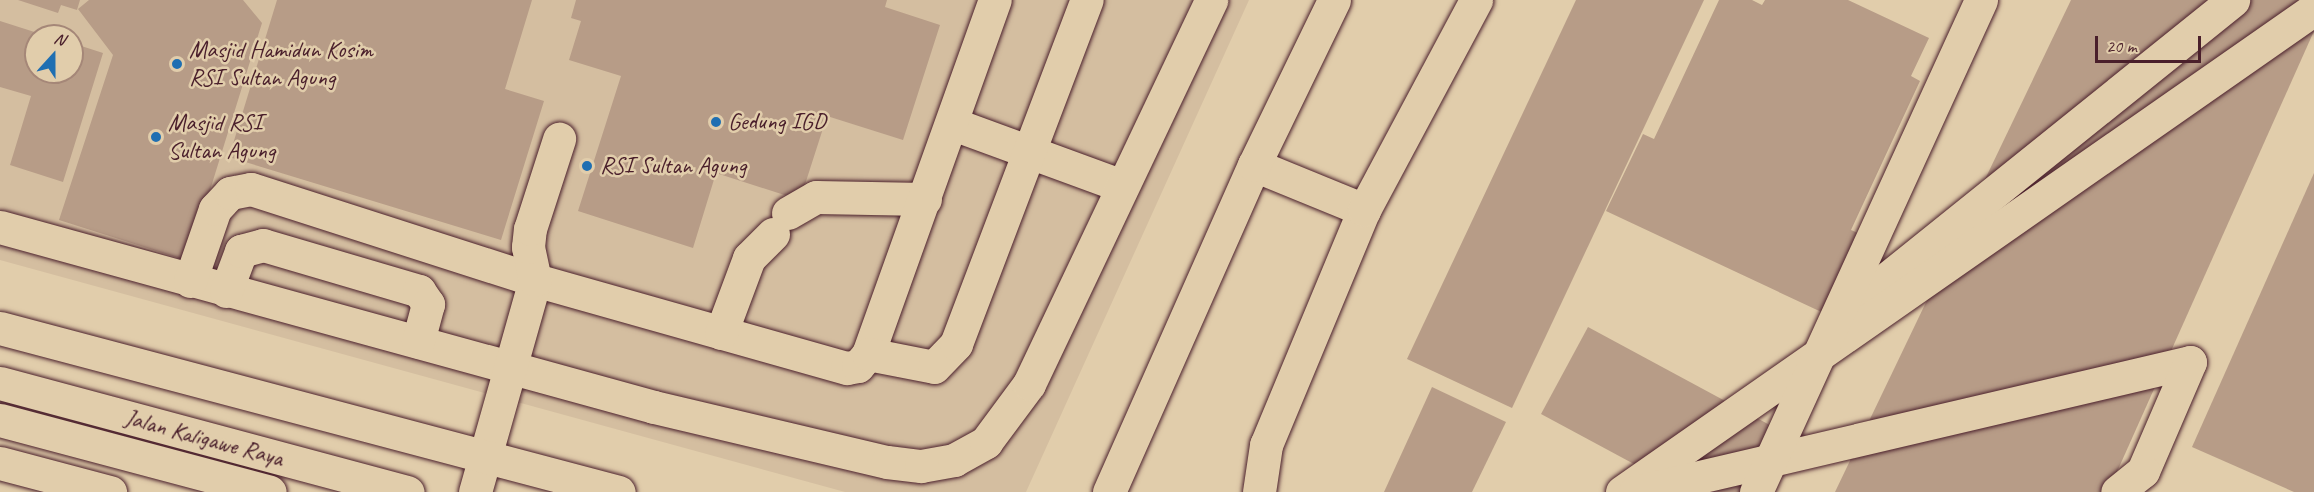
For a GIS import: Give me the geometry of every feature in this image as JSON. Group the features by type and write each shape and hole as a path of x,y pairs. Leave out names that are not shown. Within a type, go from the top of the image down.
{"main road":[{"path":"190,281 215,209 231,193 251,189 535,280 847,368 858,366 868,354 953,124 995,0"},
{"path":"868,354 916,367 934,366 947,357 956,344 1087,0"},
{"path":"0,227 226,291 510,367 887,462 921,466 954,460 986,442 1029,384 1211,0"},
{"path":"1109,492 1254,165 1334,0"},
{"path":"1259,492 1266,445 1364,210 1476,0"},
{"path":"1756,492 1982,0"},
{"path":"1622,492 2233,0"},
{"path":"1622,492 2314,9"},
{"path":"953,124 1030,150 1109,181"},
{"path":"475,492 535,280 528,247 531,229 559,139"},
{"path":"1254,165 1364,210"},
{"path":"721,333 749,258 780,223 816,197 926,199"},
{"path":"226,291 241,251 263,245 419,291 428,304 418,342"},
{"path":"0,328 619,492"},
{"path":"1634,492 2190,362 2143,471 2127,489"},
{"name":"Jalan Kaligawe Raya","path":"0,383 408,492"},
{"name":"Jalan Kaligawe Raya","path":"0,420 270,492"},
{"path":"0,463 110,492"}],"shaded area":[{"name":"RSI Sultan Agung","path":"0,0 1249,0 1026,492 845,492 0,260"}],"building":[{"path":"18,0 80,0 77,10 61,5 58,13"},
{"name":"Masjid RSI Sultan Agung","path":"89,0 243,0 262,23 188,261 59,220 113,55 78,9"},
{"path":"277,0 532,0 505,89 544,101 501,240 229,157"},
{"name":"Gedung IGD","path":"576,0 887,0 885,7 940,25 903,140 827,116 800,200 716,173 693,248 578,211 621,76 569,60 581,21 571,18"},
{"path":"1576,0 1704,0 1512,408 1407,359"},
{"path":"1719,0 1752,0 1762,5 1765,0 1848,0 1929,38 1911,76 1920,81 1851,230 1867,237 1830,316 1606,211 1643,134 1654,139"},
{"path":"2071,0 2314,0 2314,31 2108,492 1835,492"},
{"path":"0,21 24,29 24,84 84,84 84,47 103,53 63,182 10,165 31,96 0,87"},
{"path":"2314,173 2314,492 2294,492 2192,447"},
{"path":"1588,327 1779,430 1745,492 1686,492 1541,414"},
{"path":"1432,387 1506,422 1472,492 1384,492"}],"place":[{"name":"Masjid Hamidun Kosim RSI Sultan Agung","path":"177,64"},
{"name":"Gedung IGD","path":"716,122"},
{"name":"Masjid RSI Sultan Agung","path":"156,137"},
{"name":"RSI Sultan Agung","path":"587,166"}]}
